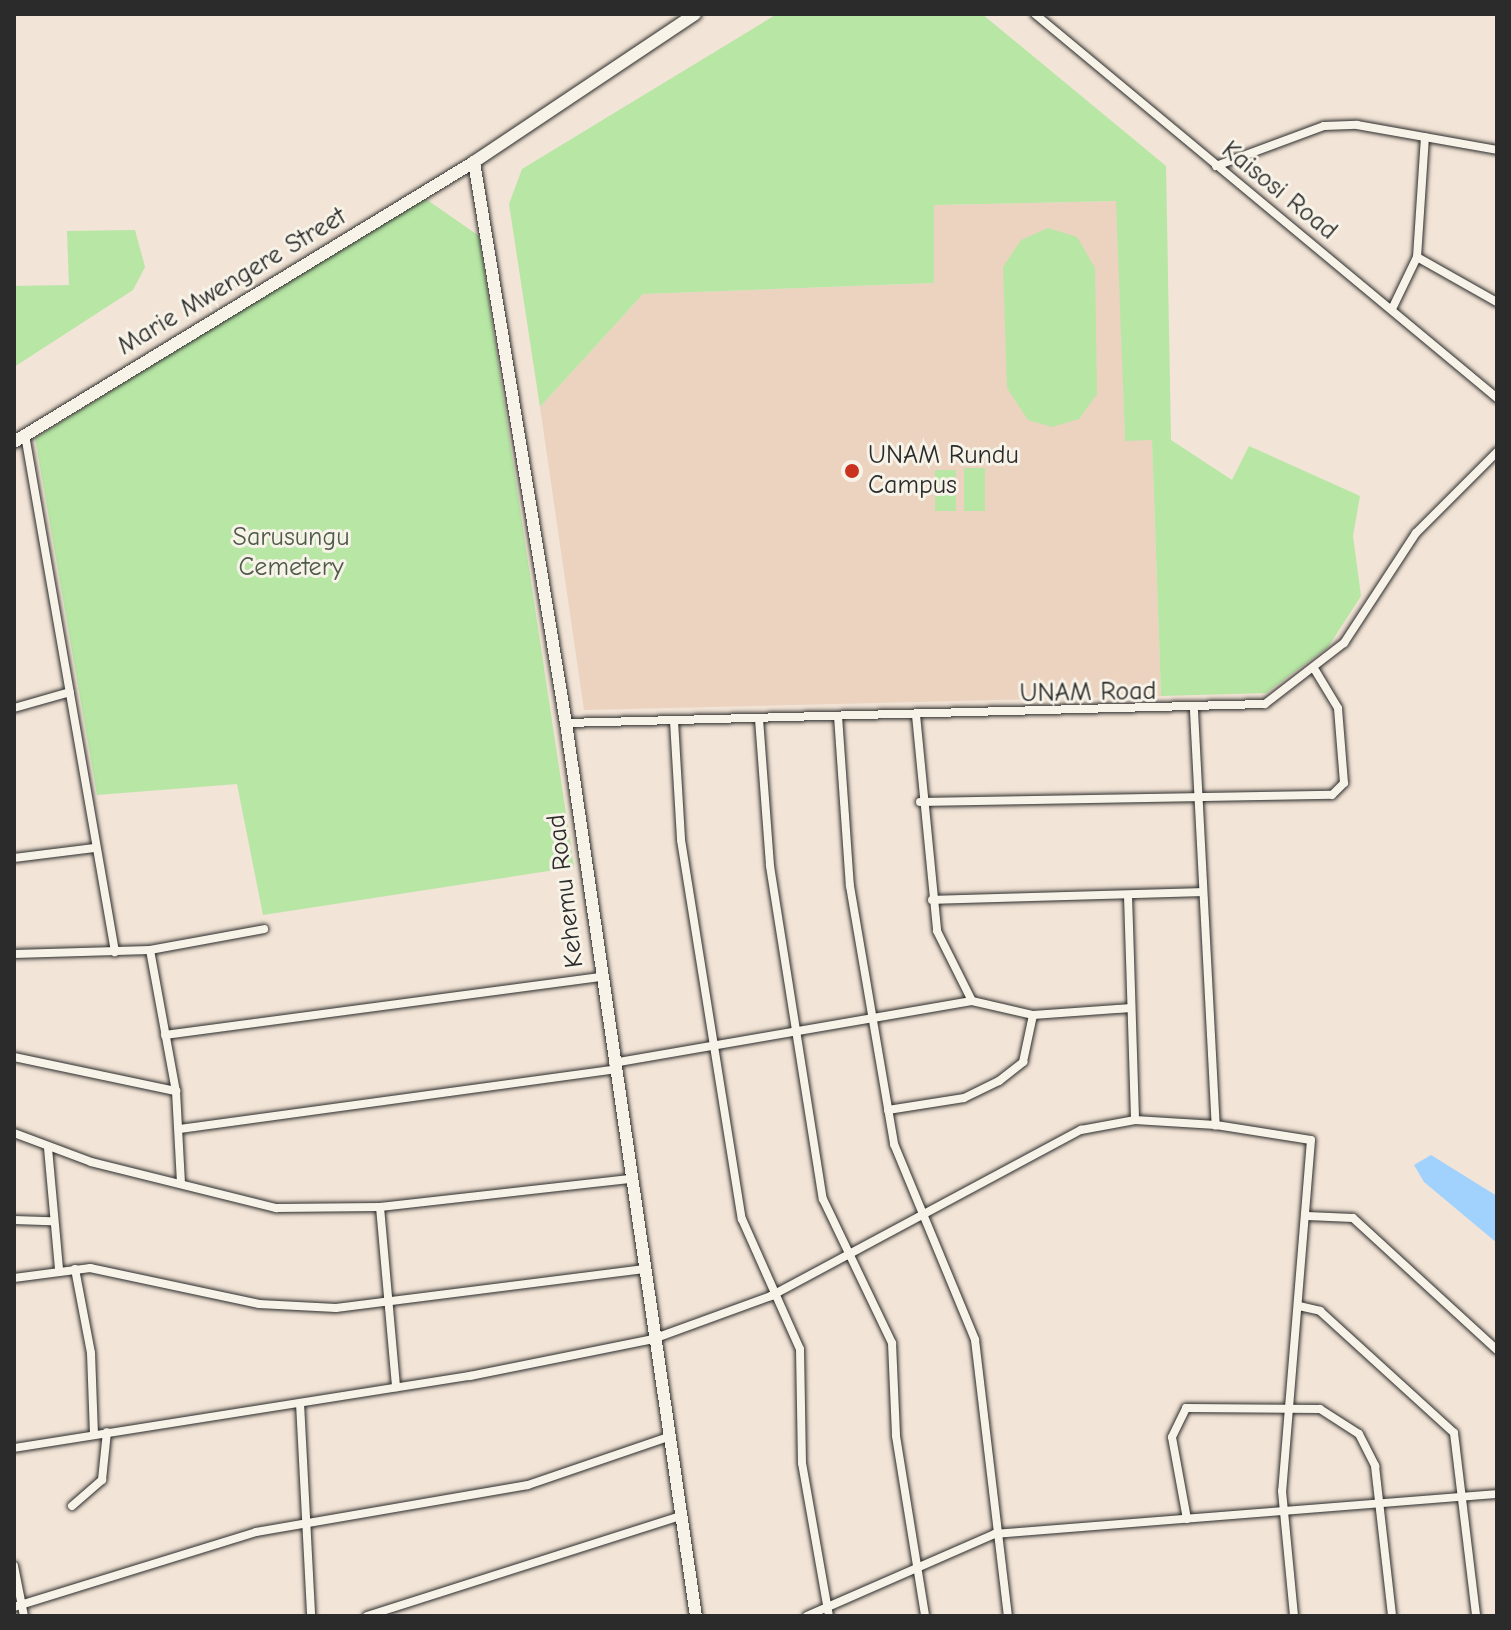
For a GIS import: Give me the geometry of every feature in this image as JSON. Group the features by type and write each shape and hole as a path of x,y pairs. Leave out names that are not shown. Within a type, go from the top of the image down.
{"street":[{"name":"Marie Mwengere Street","path":"20,439 474,162 695,14"},
{"name":"Kaisosi Road","path":"1035,14 1497,398"},
{"path":"1216,166 1324,126 1425,137 1497,150"},
{"path":"1392,309 1417,257 1425,137"},
{"name":"Kehemu Road","path":"474,162 566,723 598,977 696,1616"},
{"path":"1417,257 1497,302"},
{"path":"20,439 70,692 94,848 115,952"},
{"name":"UNAM Road","path":"566,723 1194,711 1265,704 1315,670 1344,643 1416,533 1497,452"},
{"path":"920,802 1339,793 1344,783 1338,708 1315,670"},
{"path":"14,708 70,692"},
{"path":"1194,711 1201,892 1216,1125"},
{"path":"916,715 920,802 932,900 947,956 972,1001"},
{"path":"838,716 842,816 872,1021 900,1174 975,1340 995,1534 1008,1616"},
{"path":"759,719 770,866 823,1199 847,1255 892,1343 896,1436 925,1616"},
{"path":"674,721 681,840 742,1219 771,1296 800,1349 802,1463 829,1616"},
{"path":"14,858 94,848"},
{"path":"932,900 1201,892"},
{"path":"1128,895 1135,1120"},
{"path":"14,954 150,950 264,929"},
{"path":"150,950 176,1091 181,1184"},
{"path":"165,1035 598,977"},
{"path":"180,1129 613,1067 972,1001 1033,1015 1131,1008"},
{"path":"888,1110 964,1098 999,1081 1023,1062 1033,1015"},
{"path":"14,1057 176,1091"},
{"path":"14,1448 396,1387 653,1339 771,1296 1081,1130 1135,1120 1216,1125 1311,1140 1284,1513 1294,1616"},
{"path":"14,1133 48,1148 276,1208 380,1207 629,1179"},
{"path":"48,1148 51,1221 59,1269"},
{"path":"380,1207 396,1387"},
{"path":"1307,1216 1353,1218 1497,1350"},
{"path":"14,1220 51,1221"},
{"path":"14,1278 75,1269 285,1307 389,1305 643,1269"},
{"path":"75,1269 91,1353 94,1434"},
{"path":"1299,1306 1320,1311 1443,1420 1460,1449 1476,1616"},
{"path":"300,1403 311,1616"},
{"path":"1187,1519 1172,1437 1186,1408 1290,1405 1320,1409 1359,1434 1382,1506 1392,1616"},
{"path":"72,1506 102,1480 107,1432"},
{"path":"17,1606 308,1520 517,1488 668,1437"},
{"path":"807,1616 918,1561 995,1534 1382,1506 1497,1494"},
{"path":"367,1616 680,1516"},
{"path":"14,1566 17,1606 24,1616"}],"shaded area":[{"name":"UNAM Rundu Campus","path":"1117,201 1125,440 1152,440 1161,696 584,710 540,407 643,294 934,283 934,205"}],"green space":[{"path":"777,14 982,14 1166,166 1171,440 1232,480 1249,446 1360,496 1353,536 1361,596 1328,647 1266,693 1161,696 1152,440 1125,441 1116,201 934,205 934,283 643,294 540,407 509,204 522,169"},
{"name":"Sarusungu Cemetery","path":"423,197 479,236 574,867 263,915 237,784 97,795 35,438"},
{"path":"1048,228 1077,237 1095,268 1097,394 1079,419 1052,427 1028,420 1007,388 1003,267 1021,240"},
{"path":"135,230 145,267 133,290 14,367 14,286 69,285 67,231"},
{"path":"964,468 985,468 985,511 964,511"},
{"path":"935,470 956,470 956,511 935,511"}],"water":[{"path":"1431,1155 1497,1196 1497,1243 1424,1182 1414,1165"}],"place":[{"name":"UNAM Rundu Campus","path":"852,471"}]}
